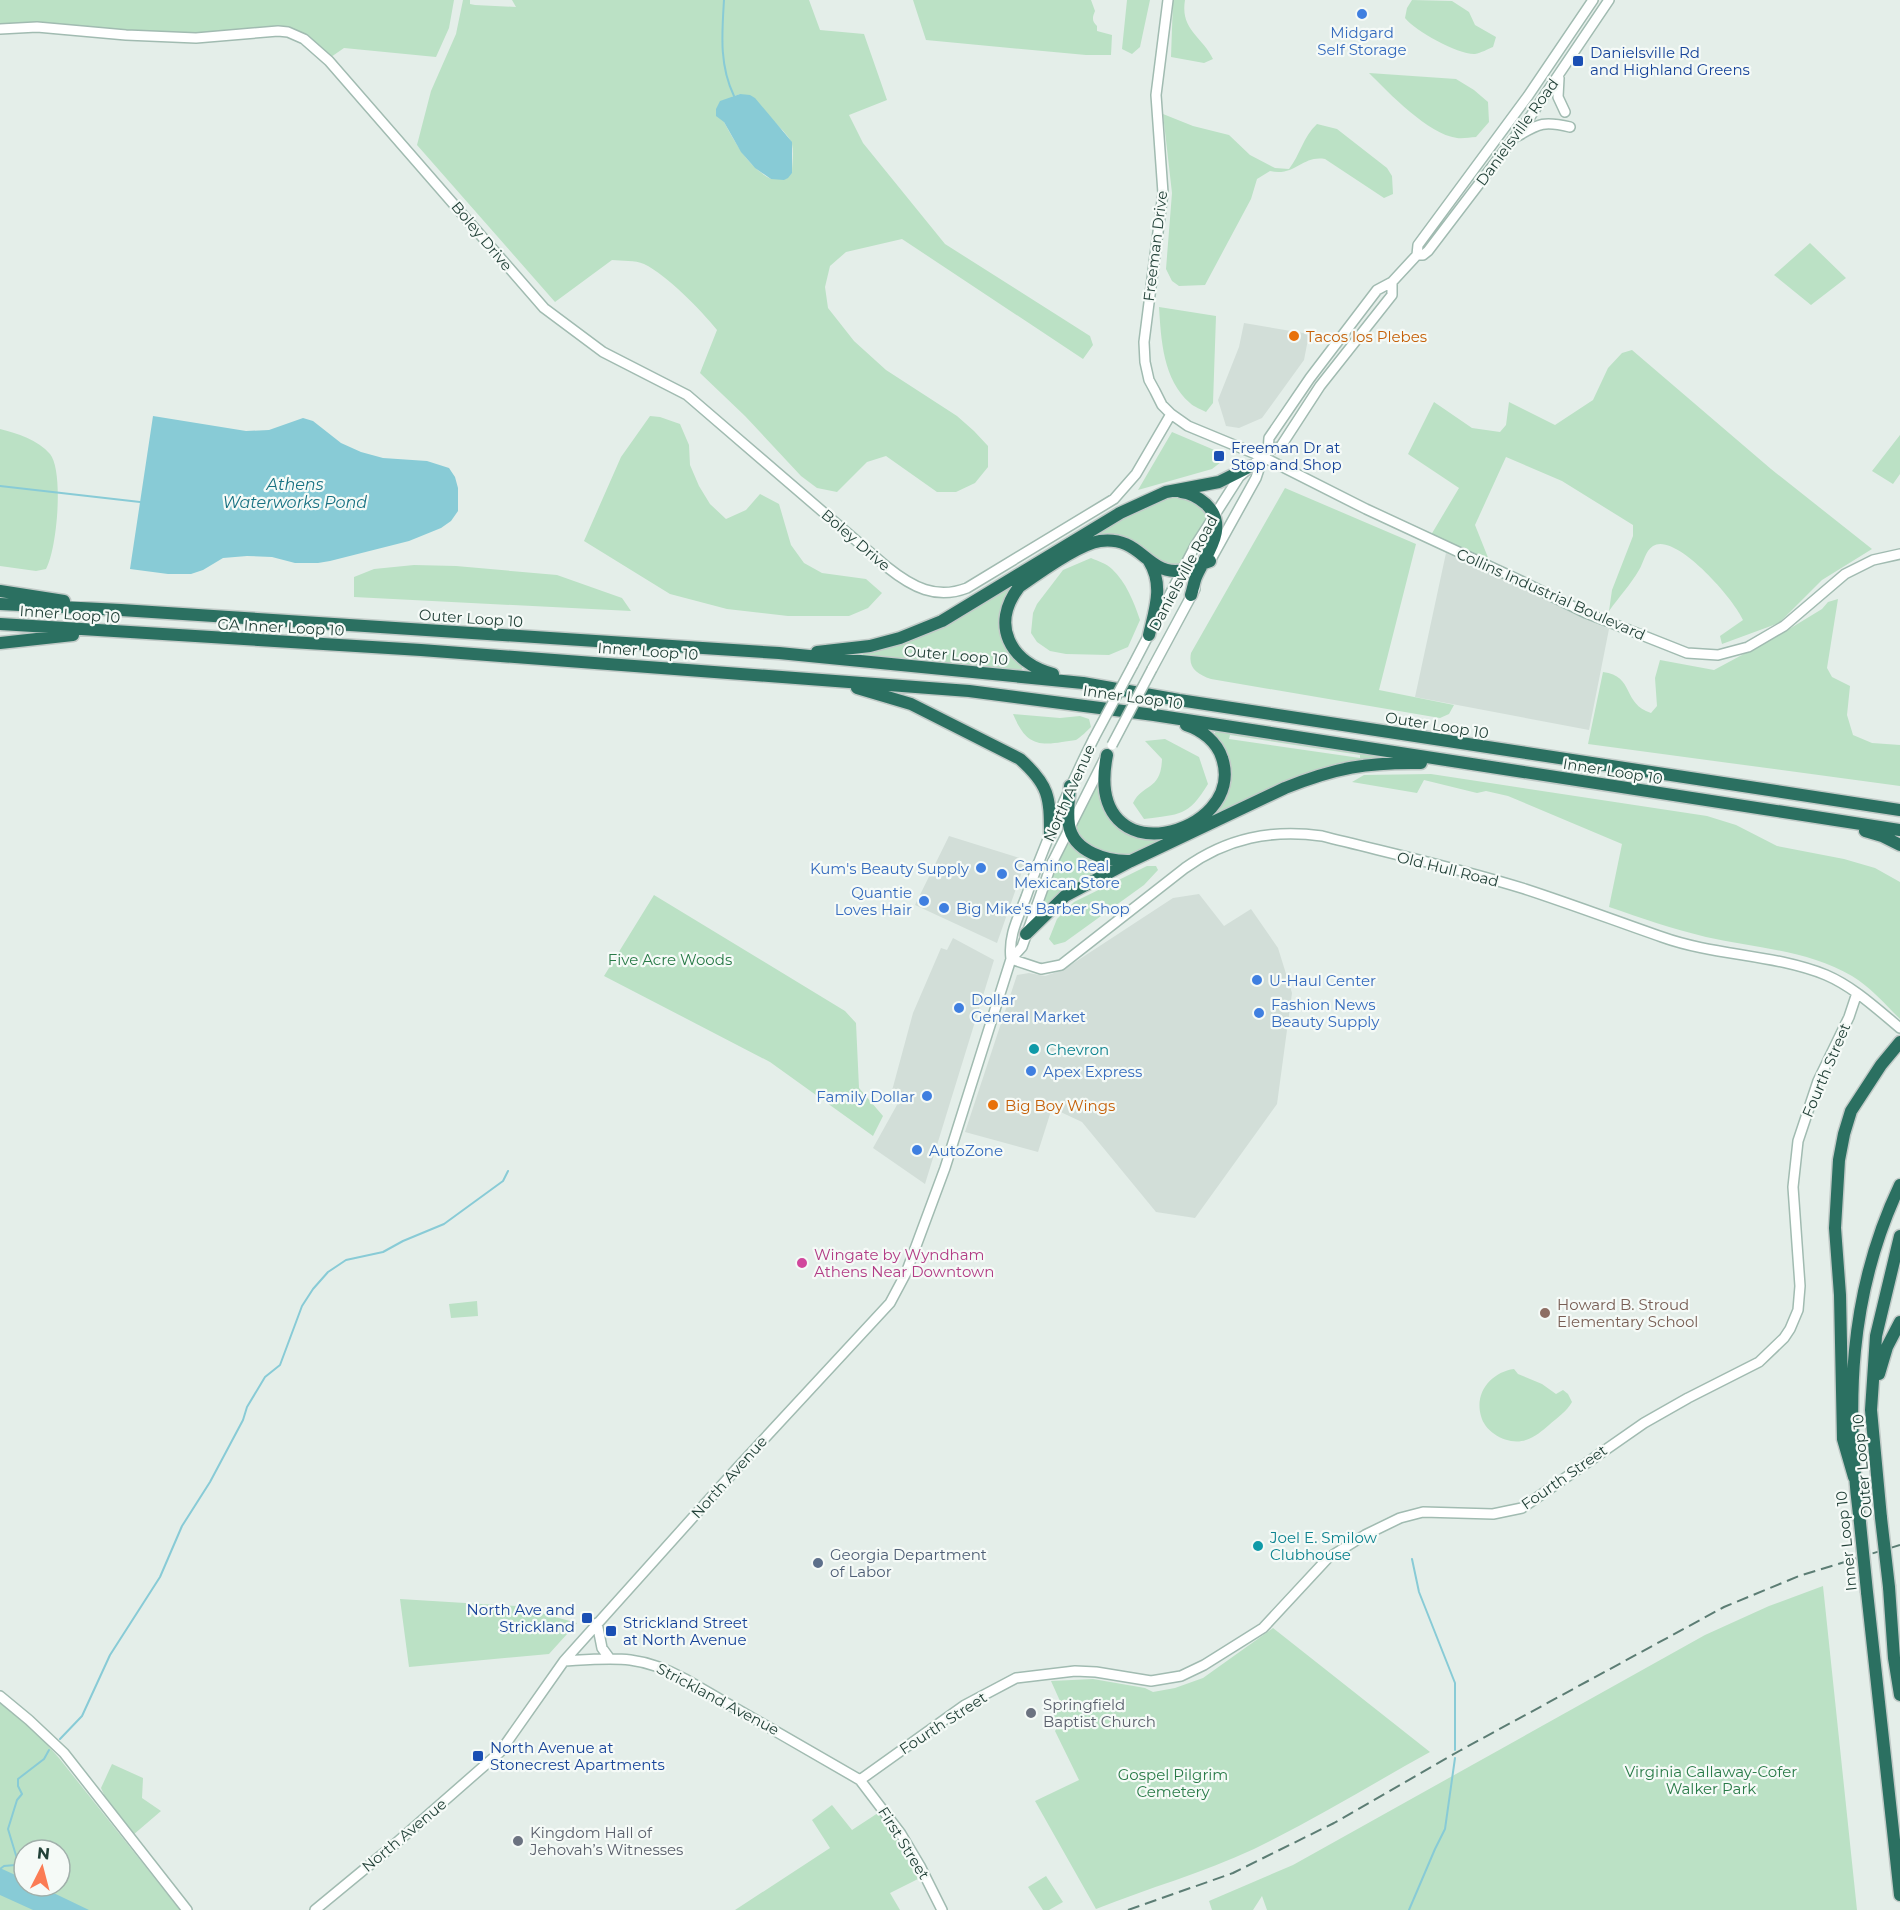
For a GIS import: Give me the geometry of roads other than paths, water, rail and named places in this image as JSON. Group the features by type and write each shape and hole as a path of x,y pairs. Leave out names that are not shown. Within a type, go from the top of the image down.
{"highway":[{"path":"779,653 838,650 870,646 900,638 942,621 1120,513 1166,492 1219,482 1249,467"},
{"path":"1166,492 1189,493 1197,497 1208,506 1216,526 1215,538 1207,562 1196,578 1191,595"},
{"path":"1083,683 1040,670 1024,662 1017,655 1009,640 1005,625 1007,611 1019,587 1093,543 1108,541 1124,543 1140,551 1155,572 1158,589 1149,635"},
{"path":"1146,558 1160,568 1172,571 1182,571 1207,562"},
{"path":"0,591 121,610"},
{"name":"Outer Loop 10","path":"0,604 779,653 1083,683 1179,700 1900,810"},
{"name":"Inner Loop 10","path":"0,624 139,633"},
{"path":"0,643 62,636 139,633"},
{"name":"GA Inner Loop 10","path":"139,633 421,650"},
{"name":"Inner Loop 10","path":"421,650 969,691 1154,715 1835,821"},
{"path":"785,676 869,690 911,704 1012,754 1033,771 1044,786 1050,804 1050,834"},
{"path":"1109,750 1103,781 1104,793 1118,821 1133,830 1148,834 1168,832 1187,825 1210,810 1223,790 1225,778 1217,747 1202,732 1154,715"},
{"path":"1026,934 1065,896 1131,861 1285,788 1334,771 1382,762 1461,762"},
{"path":"1070,786 1069,827 1078,841 1095,855 1111,860 1131,861"},
{"path":"1835,821 1900,830"},
{"path":"1835,821 1882,836 1900,845"},
{"path":"1854,1477 1843,1438 1840,1295 1835,1228 1839,1160 1851,1111 1875,1074 1900,1042"},
{"name":"Inner Loop 10","path":"1900,1186 1866,1283 1857,1326 1851,1389 1854,1477 1900,1895"},
{"name":"Outer Loop 10","path":"1900,1236 1876,1336 1871,1410 1894,1658 1900,1695"},
{"path":"1871,1410 1880,1366 1900,1322"}],"main road":[{"name":"Freeman Drive","path":"1168,0 1156,95 1163,193 1144,342 1145,362 1149,380 1162,405 1171,414 1200,432 1265,454"},
{"name":"Danielsville Road","path":"1207,562 1256,478 1269,438 1310,378 1377,290 1392,282 1417,255 1418,245 1527,96 1593,0"},
{"name":"Danielsville Road","path":"1417,255 1423,255 1428,251 1513,139 1609,0"},
{"name":"Boley Drive","path":"0,29 37,27 126,35 196,38 278,31 288,32 304,39 344,78 544,308 603,352 687,395 902,579 925,591 948,593 977,584 1114,499 1136,474 1171,414"},
{"path":"1560,74 1557,93 1565,112"},
{"path":"1513,139 1543,123 1570,128"},
{"name":"Danielsville Road","path":"1115,698 1213,514 1249,467 1265,454 1281,446 1326,378 1392,295 1392,282"},
{"name":"Collins Industrial Boulevard","path":"1265,454 1366,509 1586,613 1677,650 1698,655 1718,655 1748,647 1784,626 1845,574 1873,560 1900,554"},
{"name":"Danielsville Road","path":"1133,705 1191,595"},
{"name":"North Avenue","path":"1011,959 1009,944 1050,834 1070,786 1115,698"},
{"name":"North Avenue","path":"315,1910 500,1752 564,1661 597,1623 890,1303 906,1273 945,1168 1011,959 1022,946 1052,863 1069,827 1133,705"},
{"name":"Old Hull Road","path":"1011,959 1041,969 1060,964 1206,854 1230,843 1251,837 1296,833 1322,836 1507,884 1693,946 1812,970 1827,975 1857,993 1900,1028"},
{"name":"Fourth Street","path":"860,1780 965,1705 1016,1678 1075,1671 1151,1681 1181,1676 1204,1665 1263,1628 1328,1558 1365,1535 1400,1518 1423,1512 1492,1514 1522,1508 1644,1423 1759,1362 1784,1338 1798,1310 1800,1286 1793,1187 1798,1141 1818,1081 1849,1017 1857,993"},
{"path":"597,1623 598,1638 610,1659"},
{"name":"Strickland Avenue","path":"564,1661 636,1659 669,1670 860,1780"},
{"path":"0,1696 64,1753 188,1910"},
{"name":"First Street","path":"860,1780 901,1834 942,1910"}],"water":[{"path":"740,94 755,98 792,142 792,173 788,178 771,179 755,168 741,152 724,122 716,116 716,109 720,101"},
{"name":"Athens Waterworks Pond","path":"153,416 246,431 269,430 303,418 313,421 341,443 361,452 383,458 427,461 449,468 458,488 458,511 451,521 441,528 409,541 330,561 295,563 272,557 247,556 223,558 191,574 168,574 130,569"},
{"path":"0,1868 12,1874 12,1898 64,1898 89,1910 33,1910 0,1895"}],"waterway":[{"path":"724,0 722,37 724,61 734,96"},
{"path":"0,486 140,502"},
{"path":"60,1739 82,1716 110,1655 160,1577 182,1526 210,1482 243,1420 247,1407 265,1377 280,1365 302,1306 313,1289 328,1272 346,1260 383,1252 444,1224 503,1181 508,1171"},
{"path":"1412,1559 1419,1592 1455,1683 1455,1750"},
{"path":"0,1869 18,1862 8,1829 17,1800 22,1794 18,1786 18,1779 44,1759 49,1750"},
{"path":"1409,1910 1445,1829 1455,1758"}],"railway":[{"path":"1128,1910 1233,1873 1334,1823 1461,1750 1724,1607 1799,1576 1900,1545"}],"place":[{"name":"Midgard Self Storage","path":"1362,14"},
{"name":"Danielsville Rd and Highland Greens","path":"1578,61"},
{"name":"Tacos los Plebes","path":"1294,336"},
{"name":"Freeman Dr at Stop and Shop","path":"1219,456"},
{"name":"Kum's Beauty Supply","path":"981,868"},
{"name":"Camino Real Mexican Store","path":"1002,874"},
{"name":"Quantie Loves Hair","path":"924,901"},
{"name":"Big Mike's Barber Shop","path":"944,908"},
{"name":"U-Haul Center","path":"1257,980"},
{"name":"Dollar General Market","path":"959,1008"},
{"name":"Fashion News Beauty Supply","path":"1259,1013"},
{"name":"Chevron","path":"1034,1049"},
{"name":"Apex Express","path":"1031,1071"},
{"name":"Family Dollar","path":"927,1096"},
{"name":"Big Boy Wings","path":"993,1105"},
{"name":"AutoZone","path":"917,1150"},
{"name":"Wingate by Wyndham Athens Near Downtown","path":"802,1263"},
{"name":"Howard B. Stroud Elementary School","path":"1545,1313"},
{"name":"Joel E. Smilow Clubhouse","path":"1258,1546"},
{"name":"Georgia Department of Labor","path":"818,1563"},
{"name":"North Ave and Strickland","path":"587,1618"},
{"name":"Strickland Street at North Avenue","path":"611,1631"},
{"name":"Springfield Baptist Church","path":"1031,1713"},
{"name":"North Avenue at Stonecrest Apartments","path":"478,1756"},
{"name":"Kingdom Hall of Jehovah’s Witnesses","path":"518,1841"}],"park label":[{"name":"Five Acre Woods","path":"670,959"},
{"name":"Virginia Callaway-Cofer Walker Park","path":"1711,1780"},
{"name":"Gospel Pilgrim Cemetery","path":"1173,1782"}]}
